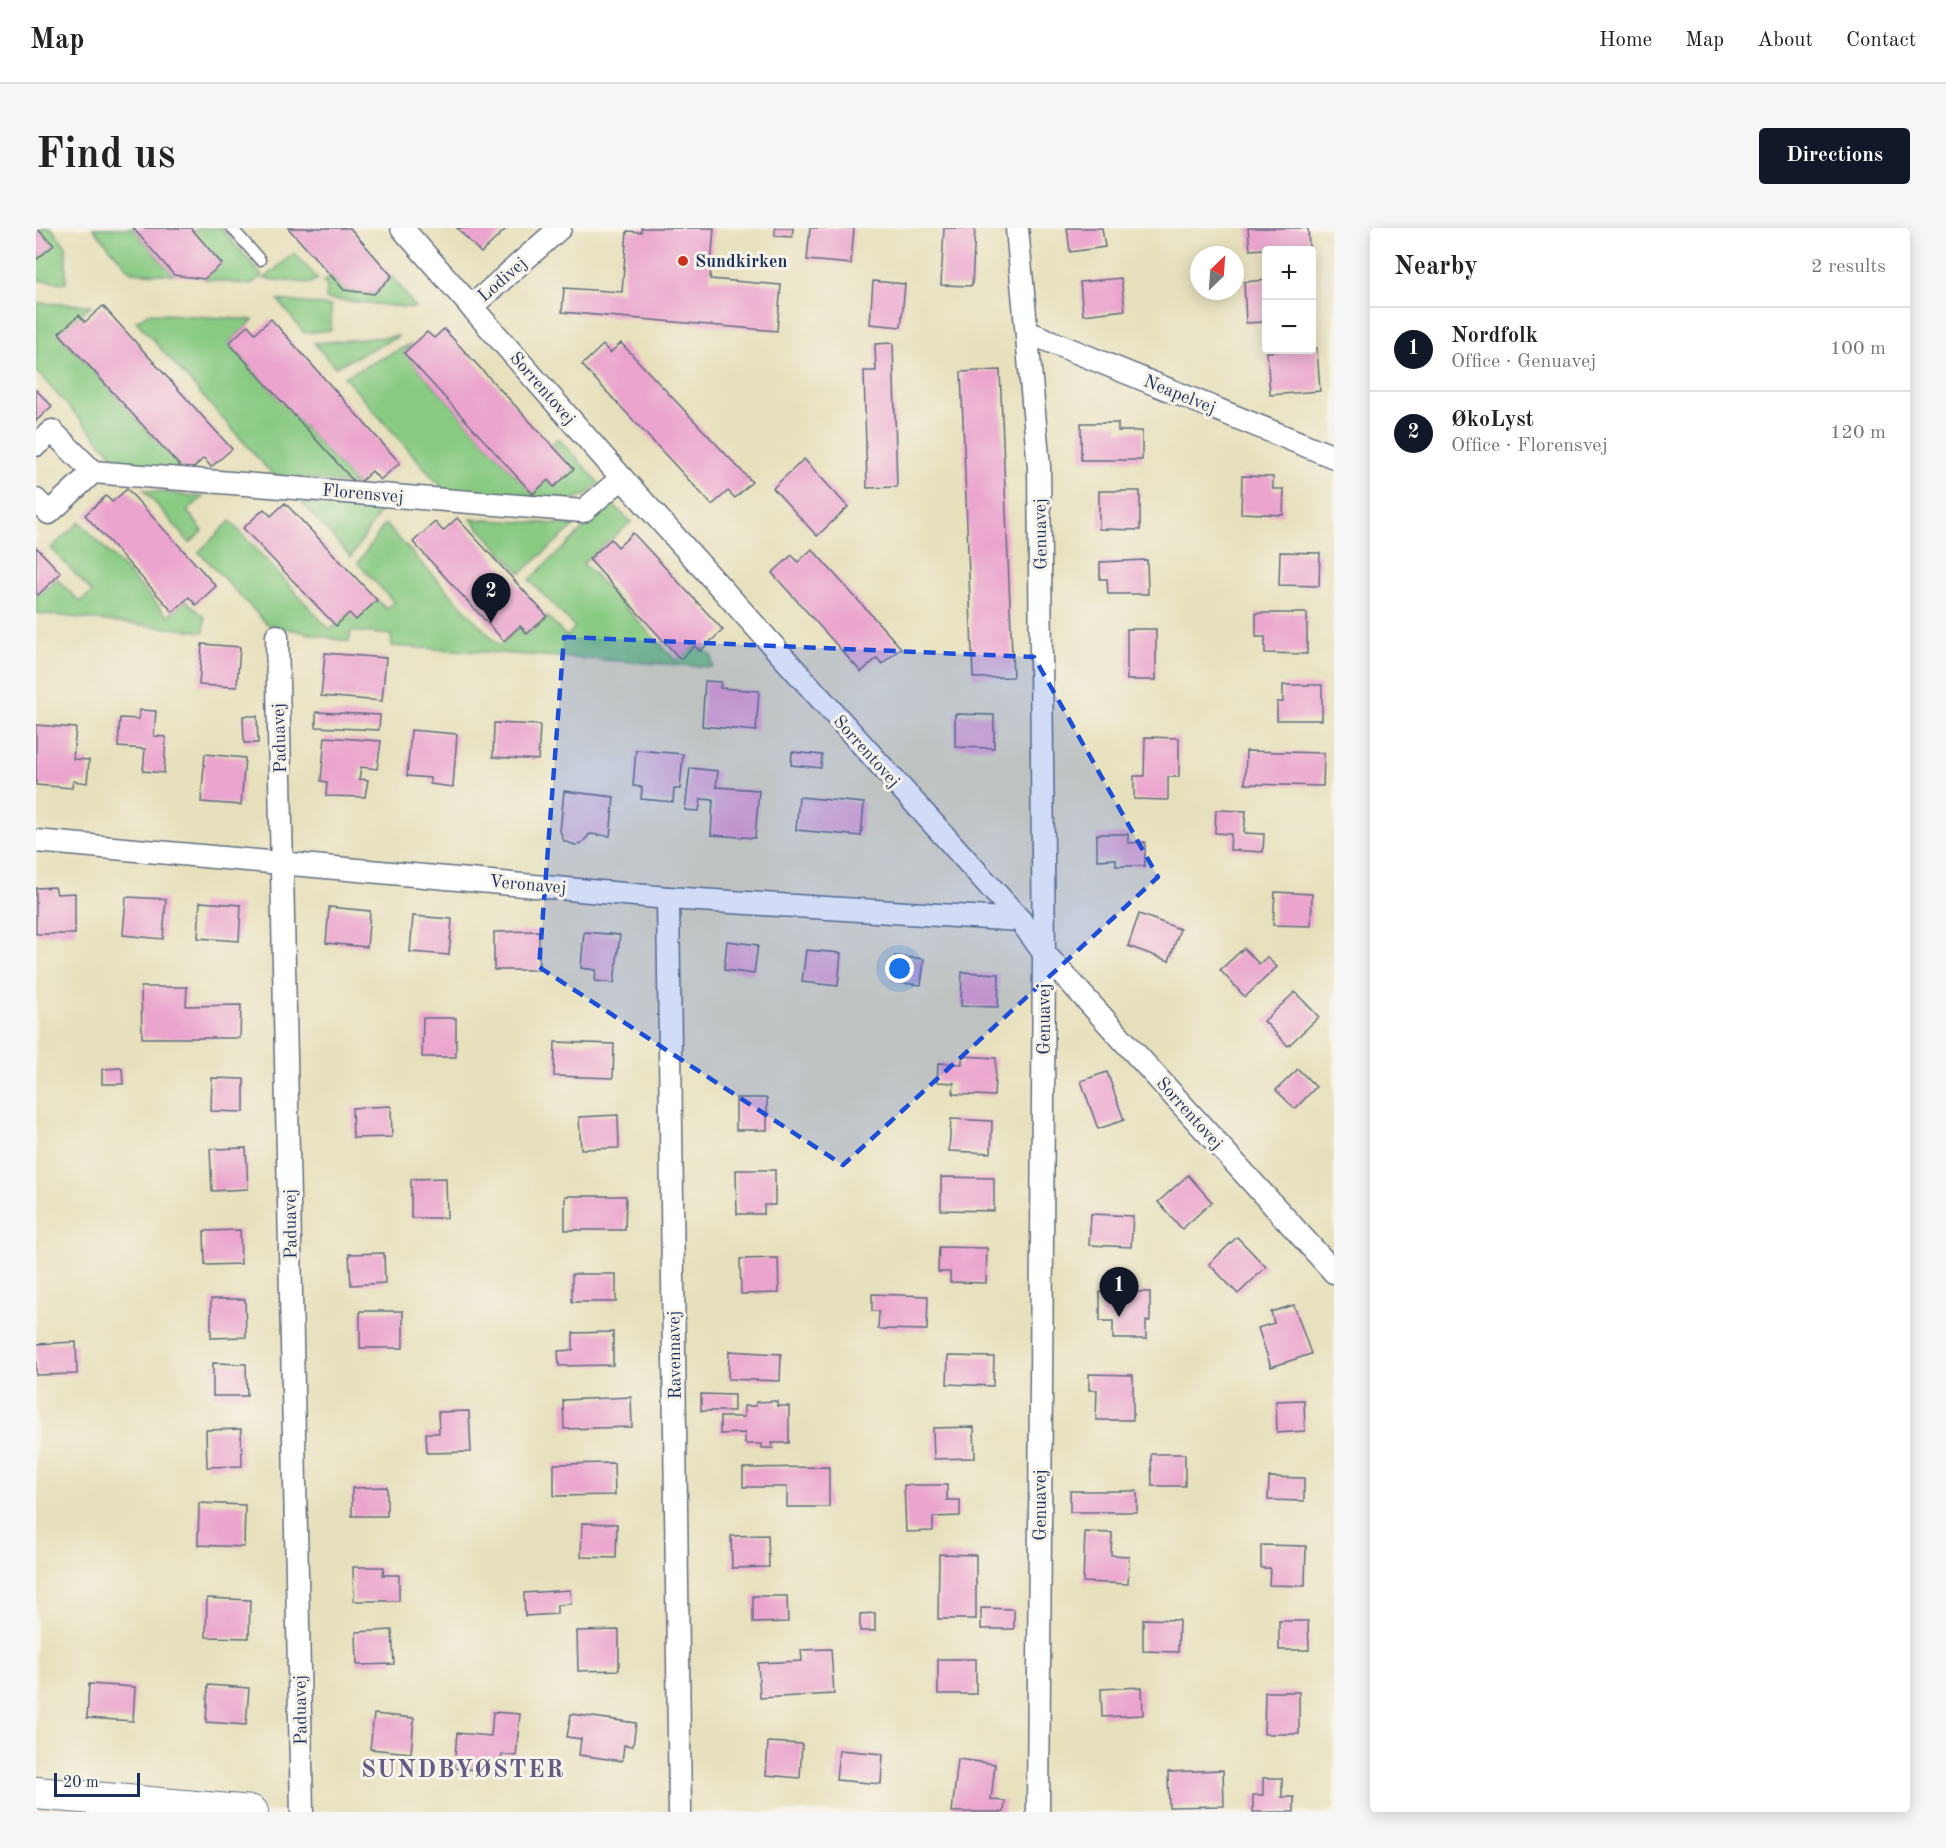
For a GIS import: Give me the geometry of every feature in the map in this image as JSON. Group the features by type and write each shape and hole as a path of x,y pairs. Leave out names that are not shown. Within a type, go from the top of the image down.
{"street":[{"name":"Sorrentovej","path":"402,228 622,478 1020,920 1044,953 1334,1272"},
{"name":"Lodivej","path":"471,307 561,228"},
{"name":"Genuavej","path":"1017,228 1039,467 1044,953 1038,1812"},
{"name":"Neapelvej","path":"1027,332 1334,457"},
{"path":"36,445 52,431 93,472 49,513 36,500"},
{"name":"Florensvej","path":"93,472 584,511 622,478"},
{"name":"Paduavej","path":"277,636 302,1812"},
{"name":"Veronavej","path":"36,841 668,898 1020,920"},
{"name":"Ravennavej","path":"668,898 680,1812"},
{"path":"36,1793 252,1812"}],"lane":[{"path":"232,228 260,260"}],"highlighted area":[{"path":"564,637 1034,657 1158,877 843,1165 539,967"}],"green space":[{"path":"51,228 66,246 66,283 36,280 36,260 53,245 40,230"},
{"path":"93,228 133,228 174,275 131,272"},
{"path":"198,228 221,228 262,276 250,285 204,279 194,232"},
{"path":"294,253 318,279 310,283 264,279"},
{"path":"331,276 345,290 374,294 392,276 416,308 326,299 327,287 323,282"},
{"path":"278,300 331,306 331,330 304,333"},
{"path":"36,303 91,305 59,334 187,474 120,463 36,371"},
{"path":"150,313 253,320 229,343 357,485 273,475 136,321"},
{"path":"399,336 335,367 314,343"},
{"path":"411,344 404,353 533,494 548,480 554,487 573,469 551,444 558,438 599,483 586,495 570,500 445,491 344,377"},
{"path":"144,490 203,497 187,511 203,531 190,543"},
{"path":"302,503 382,509 351,557"},
{"path":"611,503 631,522 583,563 676,661 695,646 700,651 704,648 712,657 712,667 392,646 391,635 351,631 349,642 267,624 199,552 230,521 330,630 349,613 377,600 386,609 394,602 358,563 385,524 499,646 520,626 527,634 547,616 567,637 575,627 529,580"},
{"path":"471,519 575,525 521,573"},
{"path":"80,522 168,616 186,600 205,618 204,632 36,613 36,593 38,594 56,578 80,602 92,592 51,548"}],"building":[{"path":"36,228 54,245 36,260"},
{"path":"133,228 191,228 222,264 204,279 174,275"},
{"path":"288,228 350,228 392,276 374,294 344,290"},
{"path":"457,228 507,228 481,253"},
{"path":"641,228 714,228 710,279 781,285 777,331 562,312 564,288 622,292 627,231 641,232"},
{"path":"775,228 793,228 792,237 775,236"},
{"path":"810,228 854,228 851,264 807,260"},
{"path":"944,228 975,228 972,286 941,285"},
{"path":"1067,228 1102,228 1105,247 1070,252"},
{"path":"1248,228 1308,228 1309,246 1262,246 1262,249 1250,250"},
{"path":"1121,278 1125,310 1083,315 1080,282"},
{"path":"1262,280 1262,322 1246,323 1244,282"},
{"path":"873,281 905,284 901,327 870,324"},
{"path":"103,306 232,449 211,467 204,458 187,474 59,333 79,315 85,322"},
{"path":"271,319 400,463 380,480 372,471 357,485 229,343 248,325 255,333"},
{"path":"444,329 574,469 554,487 548,480 533,494 404,353 427,332 434,338"},
{"path":"621,343 752,482 735,498 728,491 712,505 582,365 603,345 610,353"},
{"path":"893,343 897,487 867,488 864,371 876,371 875,344"},
{"path":"1316,348 1320,391 1270,395 1267,354 1316,354"},
{"path":"1000,370 1013,677 973,678 961,372"},
{"path":"36,390 52,406 36,421"},
{"path":"1081,423 1118,423 1118,431 1142,431 1142,460 1081,460"},
{"path":"804,459 848,507 817,536 773,488"},
{"path":"1242,476 1273,477 1273,489 1284,489 1283,515 1241,513"},
{"path":"127,489 216,586 196,605 189,597 173,612 85,515 106,496 112,502"},
{"path":"1099,491 1140,491 1140,530 1099,529"},
{"path":"285,503 377,600 356,620 349,613 336,626 243,528 264,509 271,516"},
{"path":"457,518 547,616 527,634 520,626 504,641 413,542 435,522 443,531"},
{"path":"633,533 723,630 700,651 695,646 680,659 589,559 611,539 618,547"},
{"path":"36,547 61,573 38,595 36,593"},
{"path":"812,549 901,648 882,664 877,658 861,672 772,573 792,555 798,562"},
{"path":"1280,552 1320,553 1319,586 1279,585"},
{"path":"1147,560 1148,594 1108,594 1107,579 1100,579 1100,562"},
{"path":"1256,613 1307,613 1307,654 1265,653 1265,637 1256,637"},
{"path":"1127,629 1156,629 1156,680 1127,680"},
{"path":"202,644 240,647 237,687 199,685"},
{"path":"325,653 386,658 382,701 321,696"},
{"path":"705,681 721,682 720,688 759,691 756,731 702,726"},
{"path":"1283,685 1322,685 1322,720 1277,720 1277,702 1283,702"},
{"path":"140,710 156,711 154,736 166,737 164,773 143,771 145,749 118,747 120,718 139,719"},
{"path":"316,712 380,715 379,730 316,727"},
{"path":"955,714 994,715 994,748 955,747"},
{"path":"243,716 257,716 258,743 244,743"},
{"path":"494,723 540,725 538,760 493,757"},
{"path":"36,725 76,728 73,759 89,760 87,783 73,781 72,788 36,785"},
{"path":"411,730 457,734 453,787 430,784 430,778 407,776"},
{"path":"325,737 381,741 377,769 361,767 359,779 368,780 365,797 326,796 327,782 321,781"},
{"path":"1145,737 1179,738 1179,777 1168,777 1168,800 1134,799 1134,776 1144,776"},
{"path":"636,750 683,754 680,789 674,789 673,802 641,799 642,787 633,786"},
{"path":"1246,751 1324,753 1323,786 1245,784"},
{"path":"792,752 822,755 821,768 791,765"},
{"path":"205,754 245,758 241,805 201,802"},
{"path":"690,768 718,771 716,787 759,790 755,838 711,835 713,800 701,799 699,811 685,810"},
{"path":"564,791 614,797 610,836 590,834 581,844 575,845 564,841 560,831"},
{"path":"799,797 864,803 861,836 796,830"},
{"path":"1216,810 1246,811 1244,833 1264,834 1263,852 1230,850 1231,834 1215,833"},
{"path":"1097,834 1128,834 1128,843 1145,842 1145,866 1116,866 1116,859 1097,860"},
{"path":"55,887 57,894 75,893 75,934 36,934 36,888"},
{"path":"1275,892 1312,894 1311,926 1273,925"},
{"path":"126,897 166,899 163,939 123,935"},
{"path":"200,902 241,905 239,941 198,938"},
{"path":"329,907 370,911 367,947 326,943"},
{"path":"1139,914 1180,929 1169,961 1128,946"},
{"path":"413,916 452,919 449,955 410,952"},
{"path":"539,931 539,970 494,970 494,932"},
{"path":"584,932 620,935 614,983 595,981 596,970 581,968"},
{"path":"727,941 758,945 754,974 724,970"},
{"path":"1244,948 1259,964 1267,957 1277,967 1245,997 1220,970"},
{"path":"806,950 841,953 838,986 802,982"},
{"path":"895,956 924,959 921,985 892,982"},
{"path":"962,972 999,974 998,1007 961,1006"},
{"path":"141,987 187,987 186,1006 241,1005 240,1038 142,1038"},
{"path":"1295,992 1319,1017 1288,1046 1264,1021"},
{"path":"423,1018 456,1018 456,1057 422,1057"},
{"path":"555,1042 614,1044 613,1078 554,1076"},
{"path":"962,1056 996,1058 994,1096 953,1094 954,1083 937,1082 938,1063 962,1064"},
{"path":"122,1068 123,1084 102,1084 102,1069"},
{"path":"1298,1069 1316,1087 1295,1109 1276,1090"},
{"path":"1107,1072 1124,1120 1098,1129 1081,1081"},
{"path":"212,1078 244,1079 244,1112 211,1111"},
{"path":"736,1098 767,1098 767,1130 736,1130"},
{"path":"391,1106 392,1137 353,1138 352,1108"},
{"path":"618,1115 619,1148 581,1149 579,1117"},
{"path":"951,1119 992,1121 991,1153 949,1151"},
{"path":"246,1148 248,1189 212,1191 210,1149"},
{"path":"736,1170 775,1170 775,1205 764,1205 764,1214 737,1214"},
{"path":"1188,1175 1212,1202 1182,1229 1158,1202"},
{"path":"941,1177 994,1178 994,1211 941,1210"},
{"path":"446,1178 447,1218 411,1218 411,1179"},
{"path":"565,1196 626,1196 625,1230 565,1230"},
{"path":"1091,1214 1133,1216 1131,1247 1089,1245"},
{"path":"240,1230 241,1264 205,1265 204,1231"},
{"path":"1237,1237 1266,1267 1238,1294 1209,1264"},
{"path":"939,1247 987,1248 986,1283 950,1282 950,1272 938,1272"},
{"path":"384,1253 385,1283 351,1285 349,1254"},
{"path":"778,1258 779,1293 741,1294 740,1259"},
{"path":"572,1274 616,1274 616,1302 572,1302"},
{"path":"1100,1292 1150,1292 1150,1321 1146,1321 1146,1339 1113,1339 1113,1321 1100,1321"},
{"path":"872,1294 928,1296 927,1330 878,1329 879,1311 872,1311"},
{"path":"211,1299 245,1299 246,1337 211,1338"},
{"path":"1294,1305 1311,1354 1271,1367 1258,1328 1274,1323 1271,1312"},
{"path":"360,1311 403,1311 403,1348 360,1348"},
{"path":"613,1332 613,1365 559,1366 558,1351 573,1350 573,1333"},
{"path":"76,1342 77,1374 36,1375 36,1344"},
{"path":"729,1351 781,1354 780,1381 728,1379"},
{"path":"948,1356 994,1357 993,1386 947,1384"},
{"path":"213,1363 246,1364 247,1396 213,1396"},
{"path":"1089,1374 1133,1375 1133,1420 1096,1420 1097,1390 1089,1390"},
{"path":"701,1394 734,1395 734,1411 701,1411"},
{"path":"631,1397 632,1427 564,1429 563,1400"},
{"path":"1304,1400 1305,1431 1277,1433 1276,1401"},
{"path":"777,1401 777,1406 789,1406 789,1443 772,1443 773,1448 762,1448 762,1444 745,1444 745,1433 720,1434 720,1417 744,1417 744,1406 756,1406 756,1402"},
{"path":"469,1411 471,1452 427,1453 426,1433 439,1433 438,1412"},
{"path":"974,1427 975,1458 934,1459 933,1428"},
{"path":"241,1429 242,1466 207,1467 206,1430"},
{"path":"1151,1454 1185,1454 1185,1486 1152,1486"},
{"path":"614,1463 615,1495 554,1496 554,1464"},
{"path":"829,1467 829,1507 787,1507 787,1487 743,1487 743,1468"},
{"path":"1269,1477 1304,1478 1304,1501 1268,1500"},
{"path":"904,1485 947,1485 947,1500 960,1500 960,1516 933,1517 933,1531 906,1532"},
{"path":"387,1487 387,1516 352,1516 352,1488"},
{"path":"1070,1491 1137,1491 1137,1512 1070,1512"},
{"path":"199,1503 245,1505 244,1547 198,1545"},
{"path":"582,1523 617,1524 616,1558 581,1557"},
{"path":"1085,1532 1112,1533 1111,1555 1129,1556 1128,1584 1083,1582"},
{"path":"768,1535 769,1567 732,1568 731,1536"},
{"path":"1261,1545 1306,1546 1305,1586 1269,1585 1270,1568 1261,1568"},
{"path":"939,1554 976,1555 976,1619 938,1619"},
{"path":"353,1567 384,1567 383,1575 399,1575 399,1601 354,1601"},
{"path":"570,1590 571,1604 557,1605 557,1614 525,1616 524,1593"},
{"path":"753,1596 787,1596 788,1622 753,1623"},
{"path":"207,1598 250,1600 249,1638 206,1637"},
{"path":"981,1608 1014,1609 1014,1629 981,1629"},
{"path":"875,1613 875,1631 860,1631 860,1614"},
{"path":"1143,1619 1179,1620 1178,1652 1143,1651"},
{"path":"1279,1621 1308,1621 1309,1650 1279,1650"},
{"path":"392,1630 394,1664 357,1665 356,1632"},
{"path":"619,1630 619,1670 578,1671 577,1631"},
{"path":"831,1649 834,1694 760,1698 758,1663 802,1661 801,1650"},
{"path":"938,1659 976,1659 976,1694 938,1694"},
{"path":"89,1684 135,1687 133,1721 87,1718"},
{"path":"208,1685 249,1688 246,1725 206,1722"},
{"path":"1142,1687 1143,1715 1102,1717 1101,1689"},
{"path":"1265,1692 1299,1692 1299,1734 1264,1734"},
{"path":"493,1712 520,1714 516,1756 502,1754 500,1768 492,1767 492,1771 454,1768 457,1733 491,1736"},
{"path":"374,1714 414,1718 411,1753 370,1749"},
{"path":"571,1714 636,1723 633,1746 624,1745 622,1761 579,1755 581,1739 567,1737"},
{"path":"768,1742 802,1744 800,1778 766,1775"},
{"path":"839,1750 883,1754 881,1784 836,1780"},
{"path":"958,1759 995,1764 991,1800 1005,1801 1004,1812 952,1812"},
{"path":"1223,1770 1224,1806 1169,1807 1168,1772"},
{"path":"1263,1778 1282,1778 1282,1797 1294,1797 1294,1812 1253,1812 1253,1795 1263,1795"}],"place":[{"name":"Sundkirken","path":"683,261"},
{"name":"ØkoLyst","path":"491,623"},
{"name":"Nordfolk","path":"1119,1317"}],"district":[{"name":"SUNDBYØSTER","path":"463,1769"}]}
